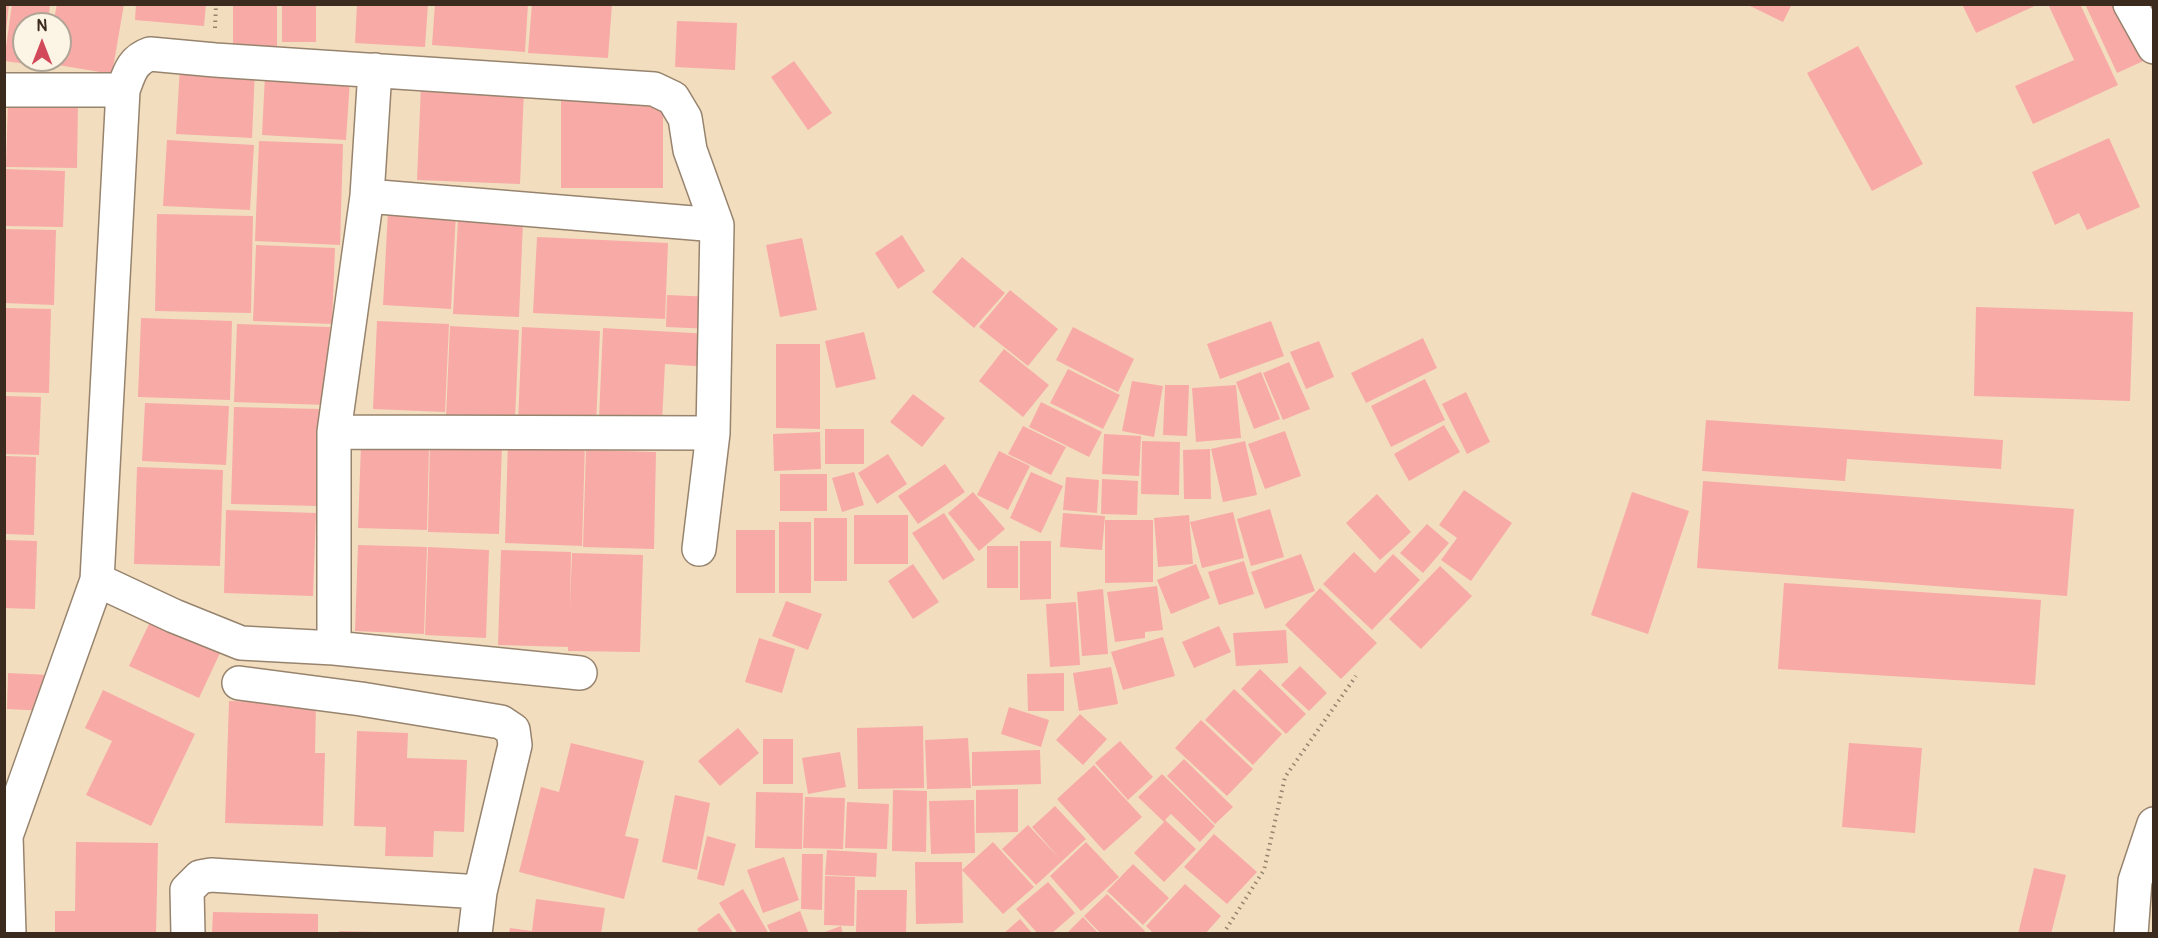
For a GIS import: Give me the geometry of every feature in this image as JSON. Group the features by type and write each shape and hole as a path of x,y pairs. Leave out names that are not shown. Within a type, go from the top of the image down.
{"street":[{"path":"2130,4 2154,48"},
{"path":"9,933 5,836 97,580 123,90 130,69 141,57 150,54 654,89 673,98 685,118 690,150 717,225 713,433 699,549"},
{"path":"334,648 334,432 367,196 375,70"},
{"path":"4,90 123,90"},
{"path":"367,196 717,225"},
{"path":"334,432 713,433"},
{"path":"97,580 174,616 241,643 334,648 580,672"},
{"path":"240,683 361,699 489,720 501,723 513,730 515,746 480,892 475,933"},
{"path":"2131,933 2134,881 2154,825"},
{"path":"188,933 187,890 201,877 211,875 480,892"}],"path":[{"path":"1223,933 1264,870 1285,777 1356,676"}],"building":[{"path":"4,4 9,4 6,31 4,31"},
{"path":"12,4 50,4 49,12 12,12 12,62 4,61"},
{"path":"57,4 124,4 112,74 72,67 72,12 55,12"},
{"path":"136,4 206,4 204,26 135,20"},
{"path":"233,4 277,4 277,46 233,46"},
{"path":"282,4 316,4 316,42 282,42"},
{"path":"357,4 428,4 425,47 355,43"},
{"path":"435,4 528,4 525,52 432,45"},
{"path":"532,4 612,4 608,58 528,53"},
{"path":"1746,4 1792,4 1783,22"},
{"path":"1962,4 2039,4 1976,33"},
{"path":"2048,4 2080,4 2118,85 2033,124 2015,86 2074,60"},
{"path":"2085,4 2126,4 2150,58 2117,73"},
{"path":"677,21 737,23 735,70 675,67"},
{"path":"1858,46 1923,164 1872,191 1807,73"},
{"path":"794,61 832,113 808,130 771,77"},
{"path":"180,66 255,69 252,138 176,134"},
{"path":"265,75 350,80 346,140 262,135"},
{"path":"421,86 524,90 520,184 417,180"},
{"path":"561,98 663,98 663,188 561,188"},
{"path":"8,100 78,102 77,168 6,167"},
{"path":"2109,138 2140,207 2087,230 2079,213 2055,225 2032,172"},
{"path":"167,140 254,145 250,210 163,206"},
{"path":"259,141 343,144 340,245 255,241"},
{"path":"4,169 65,171 63,227 4,226"},
{"path":"388,211 456,213 451,309 383,305"},
{"path":"157,214 253,216 251,313 155,311"},
{"path":"458,219 523,222 519,317 453,314"},
{"path":"4,229 56,230 54,305 4,303"},
{"path":"902,235 925,271 898,289 875,253"},
{"path":"537,237 668,243 665,319 533,313"},
{"path":"802,238 817,310 780,317 766,245"},
{"path":"256,245 335,248 332,324 253,321"},
{"path":"962,257 1005,293 974,328 932,292"},
{"path":"1010,290 1058,329 1028,366 979,327"},
{"path":"667,295 714,297 712,329 666,327"},
{"path":"1976,307 2133,312 2130,401 1974,396"},
{"path":"4,308 51,309 49,393 4,392"},
{"path":"141,318 232,321 230,400 138,397"},
{"path":"377,321 449,324 445,412 373,409"},
{"path":"1271,321 1284,356 1220,379 1207,344"},
{"path":"237,324 330,327 328,405 234,402"},
{"path":"450,326 519,330 515,419 446,417"},
{"path":"522,327 600,331 596,426 518,423"},
{"path":"1073,327 1134,359 1118,392 1056,360"},
{"path":"603,328 710,334 708,367 665,364 662,421 599,418"},
{"path":"864,332 876,379 836,388 825,341"},
{"path":"1423,338 1437,368 1366,403 1351,373"},
{"path":"1319,341 1334,377 1306,389 1290,352"},
{"path":"776,344 820,344 820,429 776,428"},
{"path":"1004,349 1049,385 1023,417 979,381"},
{"path":"1289,362 1310,409 1283,420 1263,373"},
{"path":"1068,369 1120,395 1103,429 1050,403"},
{"path":"1261,372 1280,419 1254,429 1236,382"},
{"path":"1425,379 1445,420 1391,447 1371,406"},
{"path":"1132,381 1163,386 1154,437 1122,431"},
{"path":"1165,385 1189,385 1187,436 1163,435"},
{"path":"1236,385 1241,438 1196,442 1192,388"},
{"path":"1466,392 1490,442 1467,454 1442,404"},
{"path":"913,394 945,418 922,447 890,422"},
{"path":"4,396 41,397 39,455 4,454"},
{"path":"1041,402 1102,432 1089,457 1029,427"},
{"path":"145,403 229,406 226,465 142,461"},
{"path":"234,407 321,409 318,506 231,504"},
{"path":"1706,420 2003,440 2001,469 1847,459 1845,481 1702,471"},
{"path":"1444,425 1460,452 1409,481 1394,454"},
{"path":"1023,426 1066,447 1051,475 1008,454"},
{"path":"825,429 864,429 864,464 825,464"},
{"path":"1285,431 1301,476 1265,489 1248,444"},
{"path":"820,432 821,469 774,471 773,434"},
{"path":"1104,434 1141,436 1139,476 1102,474"},
{"path":"508,440 585,442 582,546 505,543"},
{"path":"1142,441 1180,442 1179,495 1141,494"},
{"path":"1245,441 1257,495 1223,502 1211,449"},
{"path":"430,442 502,445 499,534 428,532"},
{"path":"361,445 429,447 427,530 358,528"},
{"path":"1210,449 1211,499 1184,499 1183,450"},
{"path":"586,450 656,452 654,549 583,547"},
{"path":"999,451 1030,466 1008,510 977,495"},
{"path":"888,454 907,484 877,504 858,473"},
{"path":"5,456 36,457 34,535 5,534"},
{"path":"945,464 965,492 918,524 898,496"},
{"path":"137,467 223,470 220,566 134,564"},
{"path":"854,472 864,505 842,512 832,478"},
{"path":"1031,472 1063,486 1041,533 1010,518"},
{"path":"780,474 827,474 827,511 780,511"},
{"path":"1066,477 1099,480 1097,513 1063,510"},
{"path":"1102,479 1138,481 1137,515 1101,514"},
{"path":"1703,481 2074,509 2067,596 1697,568"},
{"path":"1464,490 1512,523 1471,581 1441,560 1457,538 1439,525"},
{"path":"973,492 1005,529 979,551 948,513"},
{"path":"1632,492 1689,511 1648,634 1591,615"},
{"path":"1377,494 1411,532 1380,560 1346,523"},
{"path":"1270,509 1284,557 1251,566 1237,519"},
{"path":"226,510 316,513 313,596 224,593"},
{"path":"1233,512 1244,558 1202,568 1190,522"},
{"path":"944,513 975,560 943,580 912,533"},
{"path":"1063,513 1105,516 1102,550 1060,547"},
{"path":"854,515 908,515 908,564 854,564"},
{"path":"1189,515 1193,564 1158,567 1154,518"},
{"path":"814,518 847,518 847,581 814,581"},
{"path":"1105,520 1153,520 1153,582 1105,583"},
{"path":"779,522 811,522 811,593 779,593"},
{"path":"1427,524 1449,543 1423,573 1400,553"},
{"path":"736,530 775,530 775,593 736,593"},
{"path":"4,540 37,541 35,609 4,608"},
{"path":"1020,541 1051,541 1051,599 1020,600"},
{"path":"358,545 427,547 424,634 355,631"},
{"path":"987,546 1018,546 1018,588 987,588"},
{"path":"428,547 489,550 486,638 425,635"},
{"path":"501,550 571,552 570,609 572,553 643,555 640,652 568,651 568,647 498,645"},
{"path":"1354,552 1375,573 1393,554 1420,580 1372,630 1323,584"},
{"path":"1301,554 1315,591 1265,609 1251,572"},
{"path":"1244,561 1254,594 1219,605 1208,572"},
{"path":"913,564 939,602 913,619 888,581"},
{"path":"1196,564 1210,598 1171,614 1157,580"},
{"path":"1440,566 1472,596 1421,649 1389,619"},
{"path":"1784,583 2041,600 2035,685 1778,669"},
{"path":"1157,586 1163,630 1145,632 1145,638 1115,642 1107,592"},
{"path":"1320,588 1377,643 1341,679 1285,625"},
{"path":"1103,589 1108,654 1082,656 1077,592"},
{"path":"786,601 822,614 808,650 772,636"},
{"path":"1076,602 1080,665 1050,667 1046,604"},
{"path":"150,622 220,653 199,698 129,666"},
{"path":"1219,626 1231,652 1194,668 1182,642"},
{"path":"1286,630 1288,663 1236,666 1233,633"},
{"path":"1163,637 1175,676 1123,690 1111,652"},
{"path":"759,638 795,649 782,693 745,682"},
{"path":"1300,666 1327,693 1309,711 1281,685"},
{"path":"1111,667 1118,704 1079,711 1073,673"},
{"path":"1260,669 1306,714 1286,734 1241,689"},
{"path":"8,673 49,675 48,711 7,709"},
{"path":"1064,673 1064,711 1028,711 1027,674"},
{"path":"1234,689 1282,734 1253,765 1205,720"},
{"path":"103,690 195,734 151,826 86,795 112,741 85,728"},
{"path":"229,701 316,703 315,753 325,753 323,826 225,823"},
{"path":"1009,707 1049,720 1041,747 1001,734"},
{"path":"1080,714 1107,739 1083,765 1056,740"},
{"path":"1201,720 1253,769 1227,796 1175,748"},
{"path":"923,726 924,788 858,789 857,728"},
{"path":"738,728 759,753 720,786 698,761"},
{"path":"357,731 408,733 407,758 467,760 464,832 434,831 433,857 385,856 386,827 354,826"},
{"path":"968,738 971,788 927,789 925,740"},
{"path":"763,739 793,739 793,784 763,784"},
{"path":"1120,741 1153,777 1128,800 1095,763"},
{"path":"571,743 644,761 625,836 639,839 624,899 519,872 541,787 559,792"},
{"path":"1849,743 1922,748 1915,833 1842,827"},
{"path":"1040,750 1041,784 972,786 972,752"},
{"path":"840,752 846,787 808,794 802,758"},
{"path":"1184,759 1233,807 1215,824 1167,776"},
{"path":"1094,765 1142,817 1104,851 1057,799"},
{"path":"1162,774 1215,826 1200,842 1171,814 1165,820 1196,849 1164,882 1134,853 1164,822 1138,797"},
{"path":"1018,789 1018,832 976,833 976,790"},
{"path":"893,790 927,791 926,852 892,851"},
{"path":"756,792 803,793 802,849 755,848"},
{"path":"675,795 710,803 697,870 662,862"},
{"path":"805,797 845,798 843,849 803,848"},
{"path":"974,800 975,853 931,854 929,801"},
{"path":"847,802 889,804 887,849 845,848"},
{"path":"1055,806 1086,839 1036,885 1002,849 1028,825 1060,859 1032,827"},
{"path":"1214,834 1257,872 1227,904 1184,867"},
{"path":"707,836 736,844 724,886 697,879"},
{"path":"76,842 158,843 156,934 55,934 55,911 75,911"},
{"path":"993,842 1034,887 1003,914 962,870"},
{"path":"1086,842 1119,877 1081,911 1050,876"},
{"path":"827,850 877,853 876,877 825,875"},
{"path":"802,854 823,854 822,910 801,909"},
{"path":"784,857 799,900 763,913 747,870"},
{"path":"915,862 962,862 963,923 916,924"},
{"path":"1133,864 1169,898 1143,925 1107,891"},
{"path":"2034,868 2066,875 2051,934 2018,934"},
{"path":"825,876 855,877 854,926 824,925"},
{"path":"1048,882 1075,913 1051,934 1038,934 1016,909"},
{"path":"1185,884 1221,916 1205,934 1154,934 1146,926"},
{"path":"743,889 769,934 738,934 719,903"},
{"path":"857,890 907,890 906,934 856,934"},
{"path":"1107,894 1145,931 1143,934 1101,934 1084,916"},
{"path":"536,899 605,908 601,934 509,934 510,928 532,931"},
{"path":"800,911 809,934 771,934 767,925"},
{"path":"213,912 318,914 318,934 212,934"},
{"path":"719,913 734,934 700,934 697,929"},
{"path":"1083,917 1099,934 1066,934"},
{"path":"1020,919 1033,934 1003,934"},
{"path":"841,926 843,934 822,934 822,933"},
{"path":"339,931 376,932 376,934 339,934"}]}
